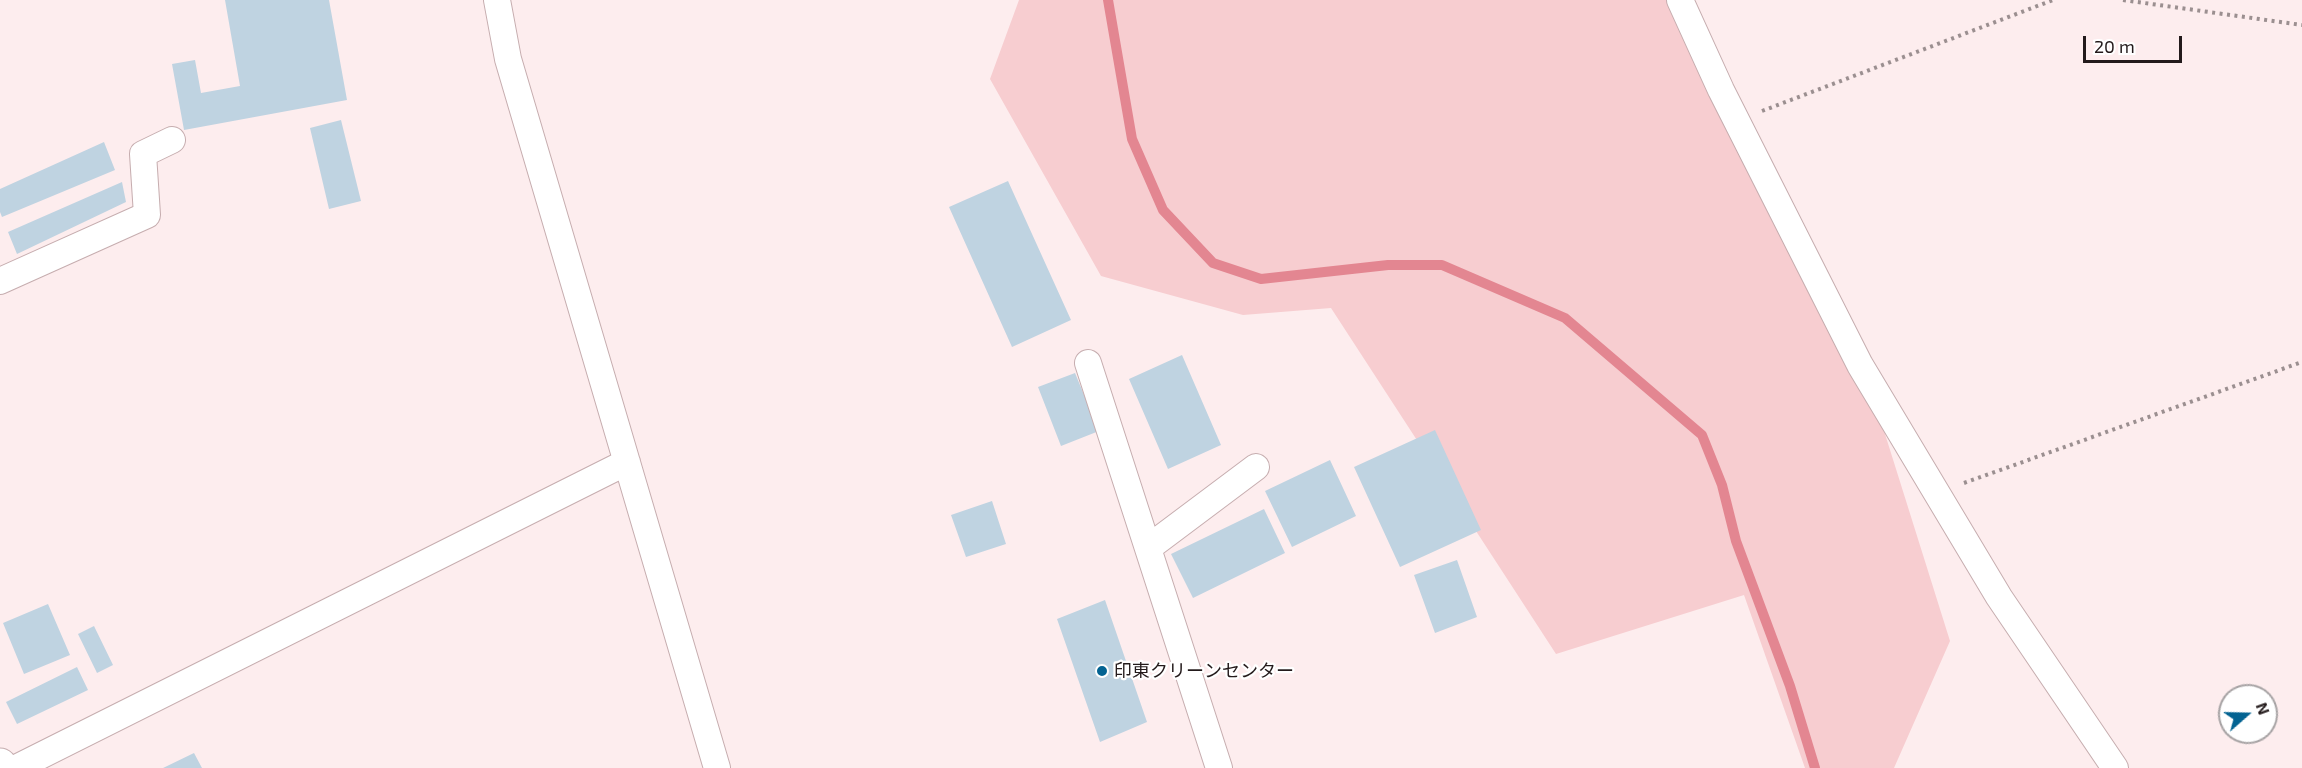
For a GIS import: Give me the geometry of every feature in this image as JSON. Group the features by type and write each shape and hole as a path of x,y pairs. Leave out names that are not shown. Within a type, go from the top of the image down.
{"street":[{"path":"497,0 508,60 717,768"},
{"path":"1680,0 1721,90 1860,365 1999,597 2115,768"},
{"path":"0,281 147,214 143,154 172,140"},
{"path":"1088,363 1219,768"},
{"path":"16,768 627,462"},
{"path":"1148,548 1256,466"}],"path":[{"path":"1762,111 2053,0"},
{"path":"2123,0 2302,25"},
{"path":"1936,492 2302,362"}],"shaded area":[{"path":"1019,0 1676,0 1869,383 1950,641 1894,768 1805,768 1744,595 1556,654 1331,308 1243,315 1101,276 990,79"}],"building":[{"path":"225,0 329,0 347,100 184,130 172,64 195,60 201,93 240,86"},
{"path":"341,120 361,201 329,209 310,128"},
{"path":"104,142 115,170 2,217 0,189"},
{"path":"1008,181 1071,320 1012,347 949,207"},
{"path":"122,182 126,202 17,254 8,232"},
{"path":"1182,355 1221,445 1168,469 1129,379"},
{"path":"1075,373 1099,431 1061,446 1038,387"},
{"path":"1435,430 1481,530 1400,567 1354,467"},
{"path":"1330,460 1356,516 1292,547 1265,491"},
{"path":"992,501 1006,544 966,557 951,515"},
{"path":"1264,509 1285,553 1193,598 1171,554"},
{"path":"1457,560 1477,617 1435,633 1414,575"},
{"name":"印東クリーンセンター","path":"1105,600 1147,722 1100,742 1057,619"},
{"path":"48,604 70,655 24,674 3,623"},
{"path":"94,626 113,665 97,673 78,634"},
{"path":"77,667 88,690 17,724 6,702"},
{"path":"194,753 202,768 163,768"}],"waterway":[{"path":"1108,0 1132,139 1163,210 1213,263 1261,279 1388,265 1442,265 1565,318 1702,435 1722,485 1736,541 1790,686 1815,768"}],"place":[{"name":"印東クリーンセンター","path":"1102,671"}]}
